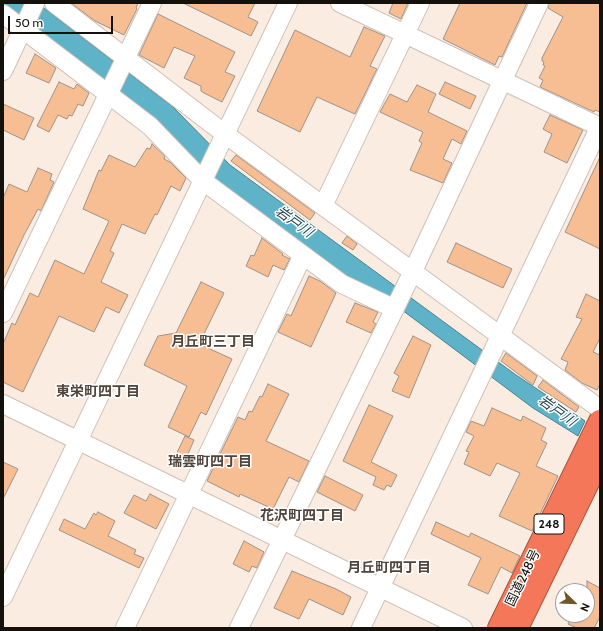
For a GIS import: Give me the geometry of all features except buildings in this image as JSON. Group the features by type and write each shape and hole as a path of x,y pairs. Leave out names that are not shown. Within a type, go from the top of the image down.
{"highway":[{"name":"国道248号","path":"499,628 600,421"},
{"name":"国道248号","path":"517,628 600,458"}],"street":[{"path":"3,71 35,3"},
{"path":"54,3 222,141 323,206 414,271 600,409"},
{"path":"3,313 152,3"},
{"path":"3,597 288,3"},
{"path":"340,3 600,127 361,628"},
{"path":"323,206 420,3"},
{"path":"239,628 414,271 539,3"},
{"path":"3,14 24,27 109,91 150,126 204,178 303,255 342,284 396,307"},
{"path":"125,628 303,255"},
{"path":"3,404 463,628"}],"water":[{"name":"岩戸川","path":"3,3 37,3 44,8 173,107 230,165 516,375 585,421 578,436 533,408 390,301 346,279 219,188 3,8"}],"district":[{"name":"月丘町三丁目","path":"213,342"},
{"name":"東栄町四丁目","path":"98,392"},
{"name":"瑞雲町四丁目","path":"210,462"},
{"name":"花沢町四丁目","path":"302,516"},
{"name":"月丘町四丁目","path":"389,568"}]}
